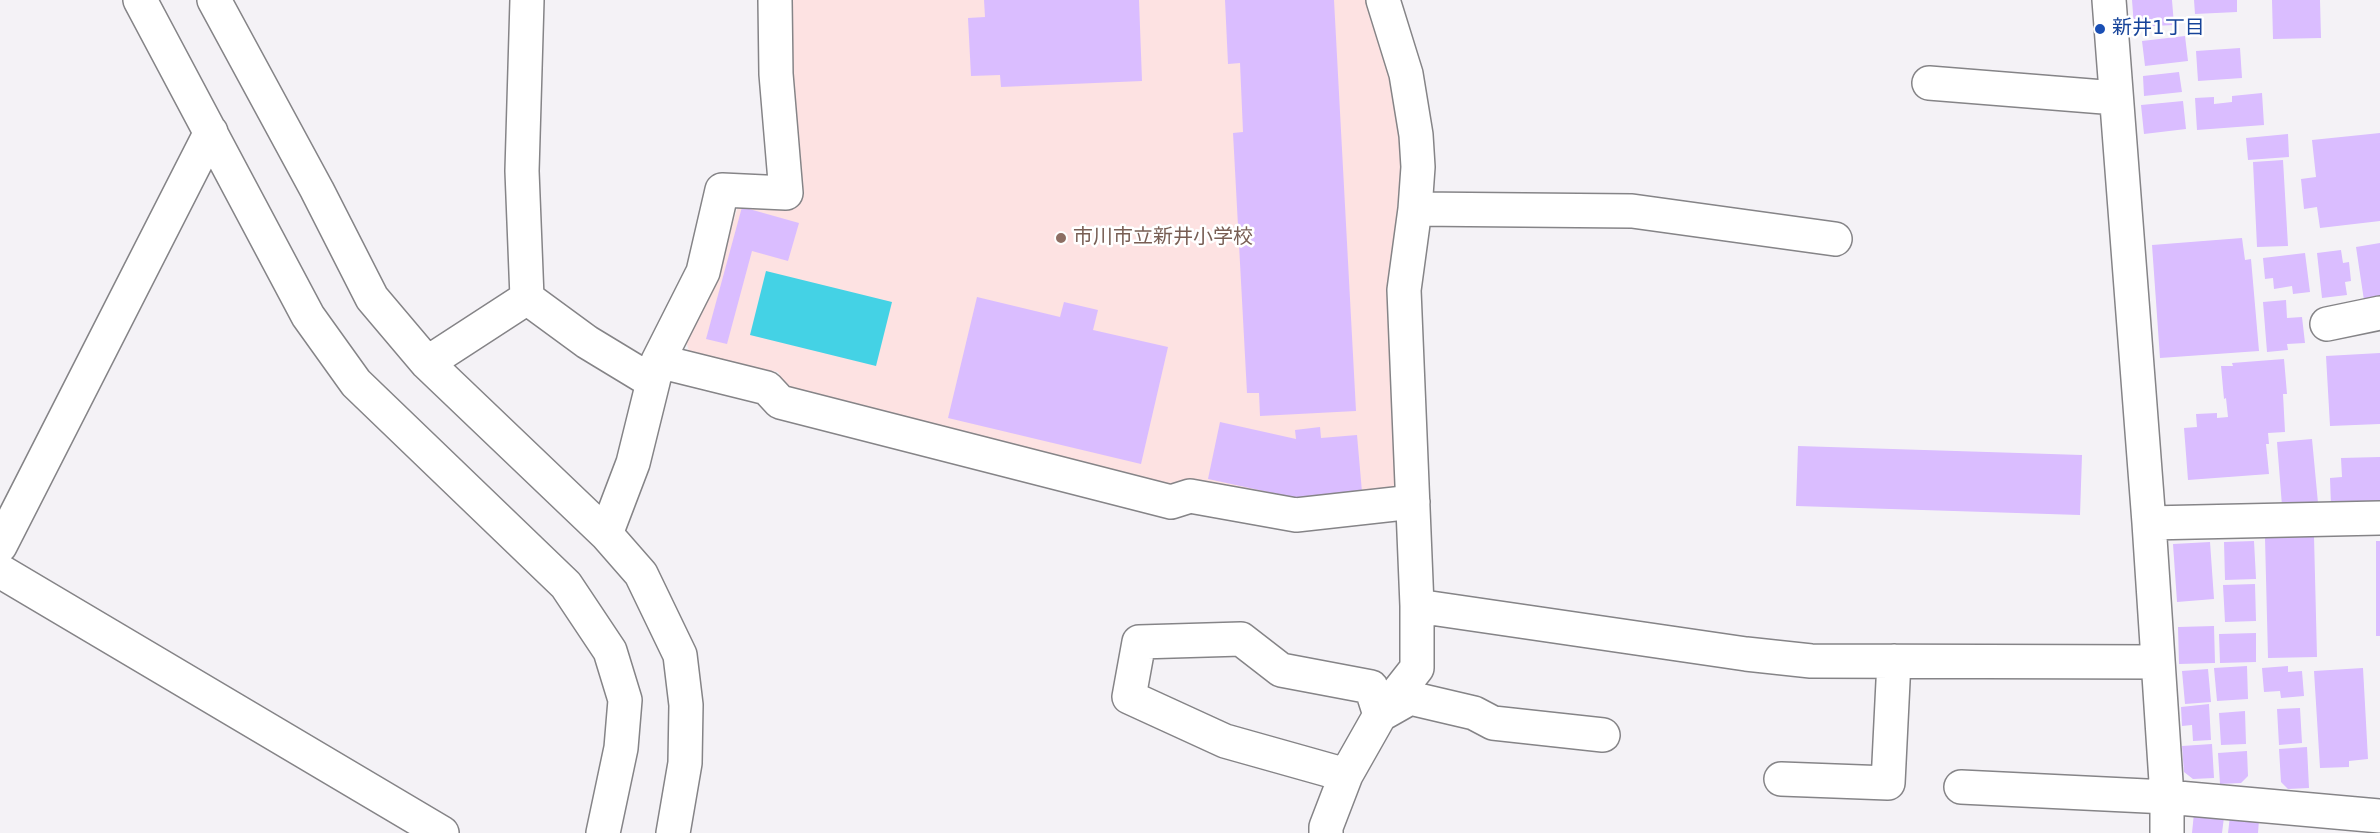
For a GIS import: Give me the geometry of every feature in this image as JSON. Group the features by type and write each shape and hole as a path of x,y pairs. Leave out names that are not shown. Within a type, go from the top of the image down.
{"street":[{"path":"140,0 308,316 356,383 566,585 610,651 625,700 621,748 603,833"},
{"path":"214,0 317,190 372,298 427,363 606,534 641,574 680,655 686,705 685,764 673,833"},
{"path":"527,0 522,171 527,297"},
{"path":"606,534 633,463 656,371 703,272 722,190 786,193 776,74 775,0"},
{"path":"1326,833 1326,826 1346,775 1380,715 1417,668 1417,606 1404,290 1418,167 1416,135 1406,74 1383,0"},
{"path":"2109,0 2149,523 2167,797 2167,833"},
{"path":"1929,83 2116,98"},
{"path":"0,546 211,132"},
{"path":"1415,209 1632,211 1835,239"},
{"path":"427,363 527,297"},
{"path":"527,297 587,342 656,371 767,388 780,402 1171,502 1190,496 1296,515 1413,502"},
{"path":"2327,324 2380,313"},
{"path":"2149,523 2380,518"},
{"path":"0,571 442,833"},
{"path":"1417,606 1746,654 1811,661 2158,662"},
{"path":"1346,775 1225,741 1129,697 1139,642 1241,639 1281,670 1371,687 1380,715"},
{"path":"1781,779 1888,783 1894,661"},
{"path":"1380,715 1410,699 1474,713 1492,723 1603,735"},
{"path":"1961,787 2167,797 2380,816"}],"shaded area":[{"name":"市川市立新井小学校","path":"793,0 1366,0 1386,55 1398,115 1401,167 1389,294 1399,482 1388,496 1297,505 1167,488 787,391 778,372 690,355 686,341 718,272 739,203 799,205 802,190 790,82"}],"water":[{"path":"766,271 892,302 876,366 750,335"}],"building":[{"path":"984,0 1139,0 1142,81 1001,87 1000,75 971,76 968,18 985,17"},
{"path":"1225,0 1334,0 1356,411 1260,416 1259,393 1247,393 1233,133 1243,132 1240,63 1228,64"},
{"path":"2132,0 2172,0 2174,25 2134,27"},
{"path":"2194,0 2237,0 2237,12 2195,14"},
{"path":"2272,0 2320,0 2321,38 2273,39"},
{"path":"2185,36 2188,61 2145,66 2142,41"},
{"path":"2240,48 2242,78 2198,81 2196,51"},
{"path":"2179,72 2182,92 2144,96 2143,76"},
{"path":"2262,93 2264,125 2197,130 2195,98 2214,97 2214,104 2232,102 2232,96"},
{"path":"2183,101 2186,129 2144,134 2141,105"},
{"path":"2380,133 2380,221 2320,228 2317,207 2304,209 2301,179 2316,177 2312,140"},
{"path":"2288,134 2289,157 2248,160 2246,138"},
{"path":"2283,160 2288,246 2257,247 2253,162"},
{"path":"742,207 799,223 788,261 752,251 727,344 706,339"},
{"path":"2242,238 2245,260 2251,259 2259,351 2160,358 2152,245"},
{"path":"2380,243 2380,304 2365,307 2356,247"},
{"path":"2341,250 2343,263 2349,262 2351,281 2345,282 2347,295 2322,298 2317,253"},
{"path":"2305,253 2310,292 2293,294 2292,286 2274,289 2273,278 2265,279 2263,258"},
{"path":"977,297 1060,317 1064,302 1098,310 1093,330 1168,347 1141,464 948,418"},
{"path":"2286,300 2287,318 2302,317 2305,343 2287,344 2288,350 2267,352 2263,302"},
{"path":"2380,353 2380,424 2330,426 2326,356"},
{"path":"2284,359 2287,394 2283,394 2285,432 2268,433 2269,444 2266,444 2269,474 2188,480 2184,428 2197,427 2196,414 2217,413 2217,418 2228,417 2221,366"},
{"path":"1220,422 1296,439 1295,430 1320,427 1321,438 1357,435 1362,492 1296,498 1208,479"},
{"path":"2312,439 2318,503 2282,506 2277,442"},
{"path":"1798,446 2082,455 2080,515 1796,506"},
{"path":"2380,457 2380,504 2331,506 2330,478 2342,477 2341,458"},
{"path":"2314,536 2317,657 2268,658 2265,538"},
{"path":"2254,541 2256,579 2225,580 2224,542"},
{"path":"2376,541 2380,541 2380,636 2376,636"},
{"path":"2210,542 2214,599 2177,602 2173,544"},
{"path":"2255,584 2256,621 2225,622 2223,585"},
{"path":"2214,626 2215,663 2179,664 2178,627"},
{"path":"2256,633 2256,662 2220,663 2219,634"},
{"path":"2247,666 2248,699 2217,701 2214,668"},
{"path":"2288,666 2288,672 2302,671 2304,696 2281,698 2280,691 2264,692 2262,668"},
{"path":"2363,668 2368,759 2349,761 2349,767 2320,768 2314,671"},
{"path":"2208,669 2211,702 2185,704 2182,671"},
{"path":"2209,704 2211,740 2193,741 2192,725 2182,726 2181,707"},
{"path":"2300,708 2302,743 2279,745 2277,709"},
{"path":"2245,711 2246,744 2221,745 2219,713"},
{"path":"2212,744 2214,778 2193,779 2184,772 2182,746"},
{"path":"2307,747 2309,788 2288,789 2281,782 2279,749"},
{"path":"2247,751 2248,776 2241,783 2220,784 2218,753"},
{"path":"2194,813 2224,817 2222,833 2192,833"},
{"path":"2230,816 2259,820 2258,833 2228,833"}],"place":[{"name":"新井1丁目","path":"2100,29"},
{"name":"市川市立新井小学校","path":"1061,238"}]}
